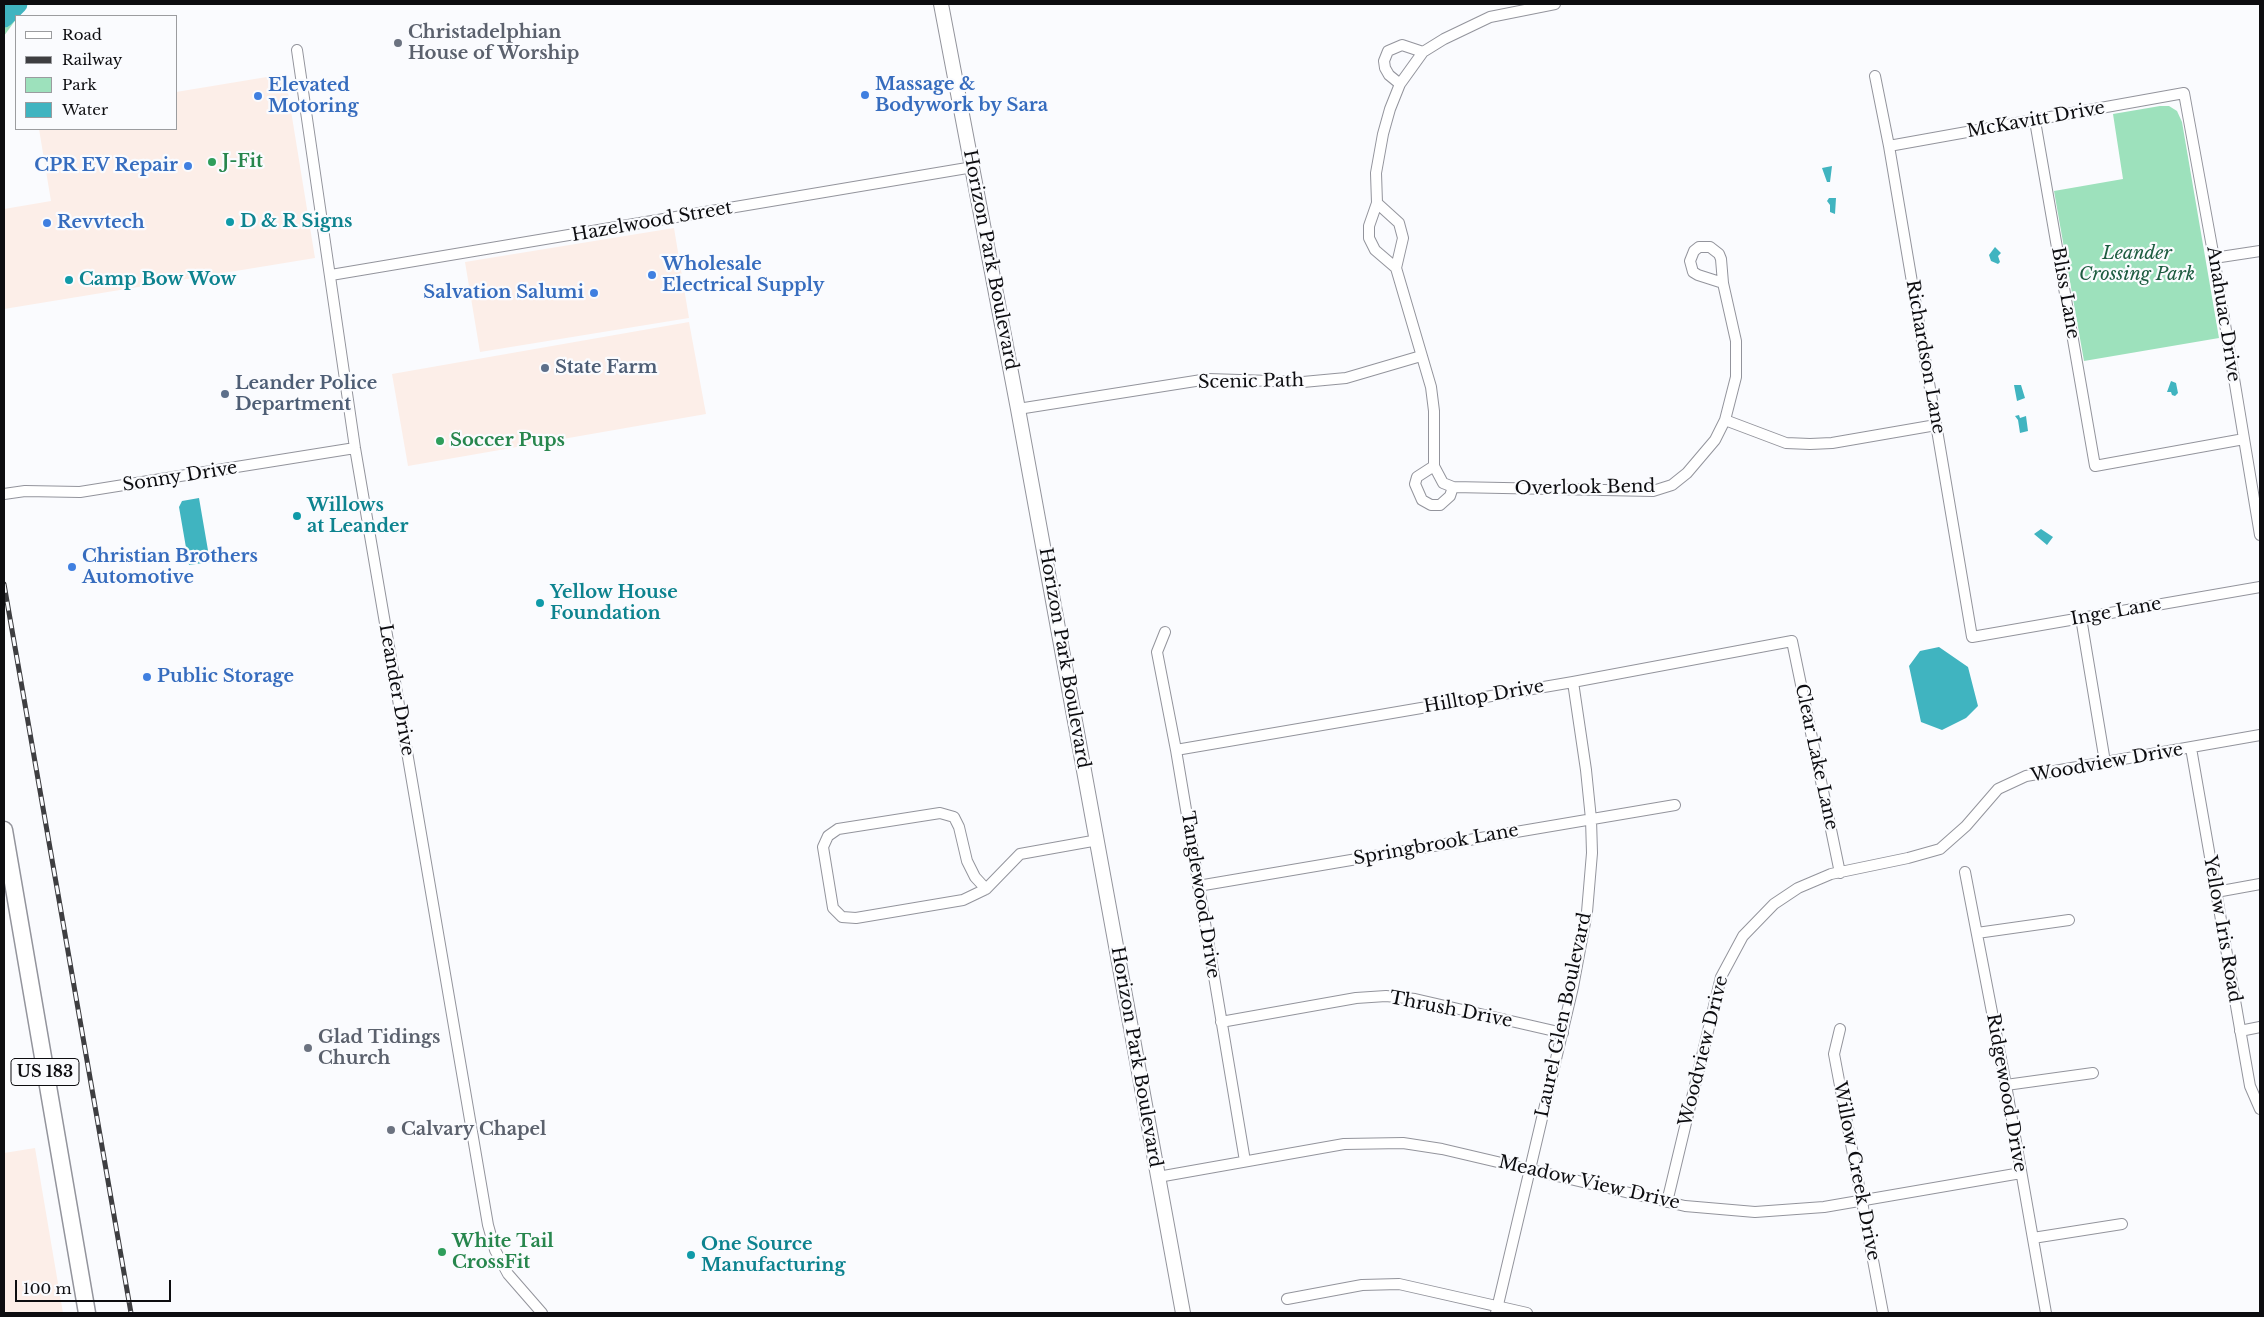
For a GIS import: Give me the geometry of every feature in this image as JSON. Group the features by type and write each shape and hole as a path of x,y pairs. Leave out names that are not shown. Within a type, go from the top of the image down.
{"main road":[{"name":"US 183","path":"4,830 87,1313"}],"street":[{"name":"Horizon Park Boulevard","path":"940,4 973,167 1018,409 1183,1313"},
{"path":"1396,268 1384,260 1375,250 1369,238 1369,226 1377,203 1376,174 1383,134 1400,84 1423,52 1490,16 1555,4"},
{"path":"1400,84 1389,75 1385,68 1384,61 1388,51 1402,45 1423,52"},
{"name":"Leander Drive","path":"298,50 355,448 488,1225 495,1250 508,1274 542,1313"},
{"name":"Richardson Lane","path":"1875,76 1889,146 1972,637"},
{"name":"McKavitt Drive","path":"1889,146 2184,93"},
{"name":"Anahuac Drive","path":"2184,93 2214,258 2260,535"},
{"name":"Bliss Lane","path":"2035,121 2095,466 2244,439"},
{"name":"Hazelwood Street","path":"331,275 973,167"},
{"path":"1377,203 1399,223 1403,238 1396,268 1431,387 1434,411 1434,466 1444,483 1453,487 1450,496 1440,505 1431,505 1422,500 1415,484 1417,477 1434,466"},
{"path":"2214,258 2260,252"},
{"name":"Overlook Bend","path":"1453,487 1653,491 1672,485 1687,473 1715,440 1725,420 1736,377 1736,341 1723,283"},
{"name":"Scenic Path","path":"1018,409 1208,379 1303,382 1346,378 1421,356"},
{"path":"1725,420 1786,444 1832,443 1936,425"},
{"name":"Sonny Drive","path":"4,494 25,491 54,493 88,491 355,448"},
{"name":"Inge Lane","path":"1972,637 2260,587"},
{"path":"2081,618 2105,762"},
{"name":"Tanglewood Drive","path":"1165,632 1157,652 1176,750 1245,1161"},
{"name":"Hilltop Drive","path":"1176,750 1573,682 1792,642"},
{"name":"Clear Lake Lane","path":"1792,642 1840,873"},
{"name":"Laurel Glen Boulevard","path":"1497,1310 1563,1033 1580,956 1587,912 1592,853 1590,819 1586,770 1573,682"},
{"name":"Woodview Drive","path":"1667,1202 1716,992 1735,949 1763,913 1786,896 1811,882 1840,873 1940,849 1966,826 1998,789 2026,776 2260,735"},
{"name":"Yellow Iris Road","path":"2191,748 2250,1086 2260,1109"},
{"name":"Springbrook Lane","path":"1198,886 1675,805"},
{"path":"986,889 975,877 967,861 959,827 954,817 940,814 838,829 828,836 823,847 833,908 842,917 856,918 963,900 986,889 1020,854 1098,840"},
{"name":"Ridgewood Drive","path":"1965,872 2006,1085 2046,1313"},
{"path":"2216,892 2260,884"},
{"path":"1976,933 2069,920"},
{"name":"Thrush Drive","path":"1221,1022 1356,998 1386,996 1415,999 1563,1033"},
{"path":"2240,1031 2260,1027"},
{"name":"Willow Creek Drive","path":"1840,1029 1834,1054 1883,1313"},
{"path":"2006,1085 2093,1072"},
{"name":"Meadow View Drive","path":"1158,1177 1344,1144 1383,1142 1423,1146 1530,1169 1667,1202 1720,1211 1755,1212 1798,1210 2021,1173"},
{"path":"2033,1238 2122,1224"},
{"path":"1288,1299 1362,1285 1386,1283 1411,1286 1497,1310 1527,1313"}],"shaded area":[{"path":"285,74 315,258 4,309 4,209 51,201 39,130 178,130 178,92"},
{"path":"674,228 689,318 480,352 465,262"},
{"path":"689,322 706,414 408,466 392,374"},
{"path":"35,1148 63,1313 4,1313 4,1153"}],"green space":[{"path":"4,4 27,4 19,15 15,15 15,21 4,36"},
{"name":"Leander Crossing Park","path":"2169,106 2177,111 2182,122 2219,338 2084,361 2054,191 2123,179 2113,114"}],"water":[{"path":"1832,166 1830,182 1827,182 1822,168"},
{"path":"1829,198 1836,198 1835,214 1830,212 1830,205 1827,201"},
{"path":"1995,247 2001,253 1998,256 2000,262 1998,264 1991,261 1989,255"},
{"path":"2171,381 2176,383 2178,393 2175,396 2171,392 2167,392"},
{"path":"2014,385 2021,385 2025,398 2017,401"},
{"path":"2019,415 2020,418 2026,416 2028,431 2020,433 2018,420 2015,416"},
{"path":"199,498 210,562 189,565 179,507 182,501"},
{"path":"2041,529 2053,537 2047,545 2034,534"},
{"path":"1939,647 1968,667 1978,706 1966,718 1942,730 1921,722 1909,666 1920,651"}],"waterway":[{"path":"4,18 18,4"}],"railway":[{"path":"4,584 131,1313"}],"place":[{"name":"Christadelphian House of Worship","path":"398,43"},
{"name":"Massage & Bodywork by Sara","path":"865,95"},
{"name":"Elevated Motoring","path":"258,96"},
{"name":"J-Fit","path":"212,162"},
{"name":"CPR EV Repair","path":"188,166"},
{"name":"D & R Signs","path":"230,222"},
{"name":"Revvtech","path":"47,223"},
{"name":"Wholesale Electrical Supply","path":"652,275"},
{"name":"Camp Bow Wow","path":"69,280"},
{"name":"Salvation Salumi","path":"594,293"},
{"name":"State Farm","path":"545,368"},
{"name":"Leander Police Department","path":"225,394"},
{"name":"Soccer Pups","path":"440,441"},
{"name":"Willows at Leander","path":"297,516"},
{"name":"Christian Brothers Automotive","path":"72,567"},
{"name":"Yellow House Foundation","path":"540,603"},
{"name":"Public Storage","path":"147,677"},
{"name":"Glad Tidings Church","path":"308,1048"},
{"name":"Calvary Chapel","path":"391,1130"},
{"name":"White Tail CrossFit","path":"442,1252"},
{"name":"One Source Manufacturing","path":"691,1255"}]}
